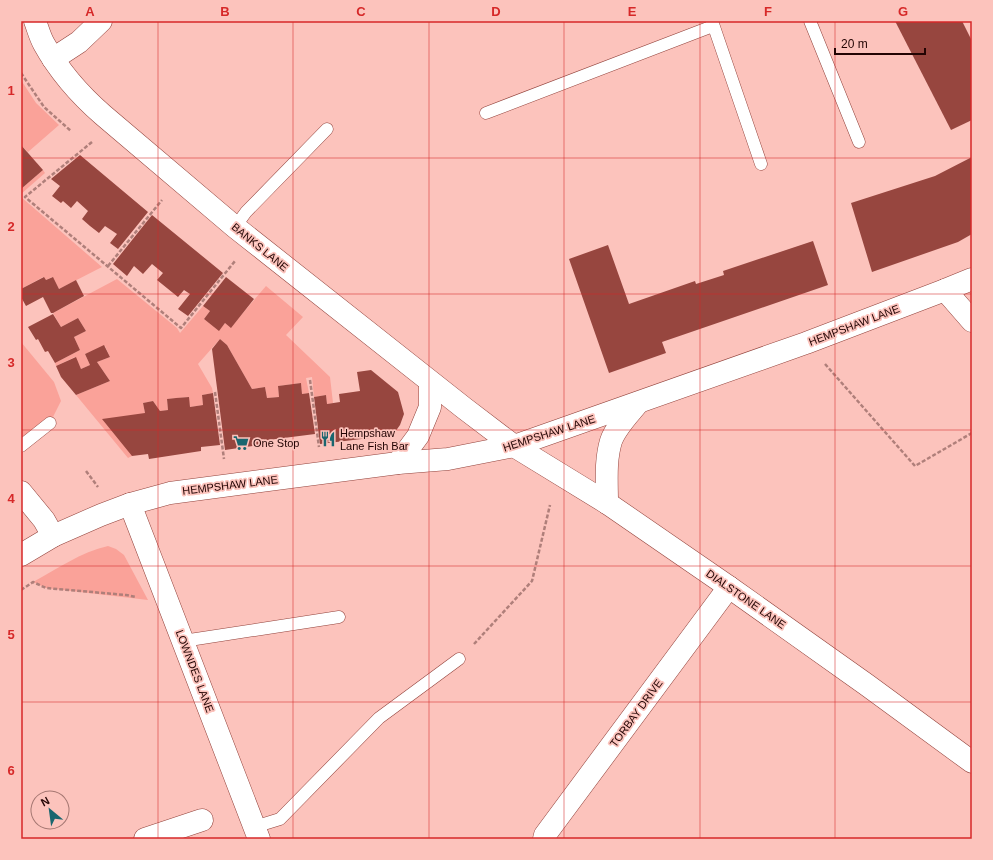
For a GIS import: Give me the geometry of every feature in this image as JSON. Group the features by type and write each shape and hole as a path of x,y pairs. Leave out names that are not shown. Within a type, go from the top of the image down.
{"street":[{"name":"BANKS LANE","path":"35,21 53,59 99,112 235,227 430,382 514,446"},
{"path":"53,59 79,42 101,21"},
{"name":"HEMPSHAW LANE","path":"21,555 54,536 101,515 130,504 170,493 398,463 448,459 514,446 806,342 972,279"},
{"path":"945,290 972,321"},
{"path":"398,463 418,436 430,407 430,382"},
{"path":"606,502 606,463 612,440 624,420 638,403"},
{"name":"DIALSTONE LANE","path":"514,446 606,502 867,684 972,762"},
{"path":"21,492 44,520 54,536"},
{"name":"LOWNDES LANE","path":"130,504 257,833"},
{"name":"TORBAY DRIVE","path":"544,839 545,835 729,587"},
{"path":"145,839 202,820"}],"lane":[{"path":"810,21 859,142"},
{"path":"486,113 712,23 761,164"},
{"path":"235,227 246,212 327,129"},
{"path":"21,446 50,423"},
{"path":"184,641 338,617"},
{"path":"257,833 280,819 379,718 459,659"}],"path":[{"path":"21,73 44,108 71,131"},
{"path":"44,108 48,104"},
{"path":"94,140 25,197 181,328 238,258"},
{"path":"108,266 164,198"},
{"path":"806,342 915,466 972,433"},
{"path":"310,380 319,449"},
{"path":"215,392 225,461"},
{"path":"86,471 98,487"},
{"path":"459,659 532,581 550,505"},
{"path":"21,590 33,582 46,588 126,595 148,600 165,593"}],"shaded area":[{"path":"21,80 36,103 59,125 28,152 21,145"},
{"path":"43,170 45,173 21,194 21,189"},
{"path":"21,197 102,267 59,289 52,277 46,280 43,277 21,289"},
{"path":"117,279 177,328 180,333 203,306 210,311 204,319 219,330 225,323 231,327 266,286 303,317 286,335 330,377 333,403 327,404 326,395 314,397 312,377 306,378 309,393 302,394 301,383 278,386 279,397 267,398 265,387 252,389 227,345 220,339 198,364 212,388 213,393 202,395 203,405 190,407 188,397 167,399 168,410 160,411 153,401 143,403 145,413 132,456 128,458 76,395 110,381 97,362 110,357 105,346 85,354 90,365 81,369 75,357 56,366 55,363 80,350 74,337 86,331 78,318 61,327 53,313"},
{"path":"21,342 54,382 61,401 50,423 21,446"},
{"path":"108,546 116,549 124,555 148,600 46,588 33,582 88,552"}],"building":[{"path":"895,21 962,21 972,41 972,120 951,130"},
{"path":"21,145 43,170 21,189"},
{"path":"80,155 148,212 118,249 110,243 117,234 105,226 99,233 90,226 82,219 88,211 77,201 71,208 63,201 61,203 52,196 60,186 51,179"},
{"path":"972,157 972,234 958,242 872,272 851,203 935,176"},
{"path":"152,215 223,273 188,316 178,309 190,294 184,290 178,297 157,280 163,273 152,264 143,274 134,266 127,276 113,264"},
{"path":"813,241 828,285 662,342 666,353 609,373 569,259 608,245 629,304 695,281 696,284 724,275 723,271"},
{"path":"44,277 46,280 53,277 59,289 76,280 84,296 53,313 51,313 43,297 26,306 21,297 21,289"},
{"path":"226,277 254,299 231,328 225,323 219,331 204,319 210,311 203,306"},
{"path":"53,314 61,327 78,318 86,331 74,337 80,350 55,363 48,351 45,352 38,339 36,340 28,327"},
{"path":"220,339 227,345 252,389 265,387 267,398 279,397 278,386 301,383 302,394 309,393 315,434 268,440 260,442 260,445 225,450 212,349"},
{"path":"104,345 110,357 97,362 110,381 76,395 61,377 56,366 76,357 81,369 90,365 85,354"},
{"path":"371,370 398,392 404,414 400,425 395,432 386,436 320,444 314,397 326,395 327,404 340,402 339,394 360,391 357,372"},
{"path":"213,393 220,445 201,447 201,451 149,459 148,454 132,456 102,419 145,413 143,403 153,401 160,411 168,410 167,399 189,397 190,407 203,405 202,395"}],"place":[{"name":"Hempshaw Lane Fish Bar","path":"328,439"},
{"name":"One Stop","path":"241,443"}]}
